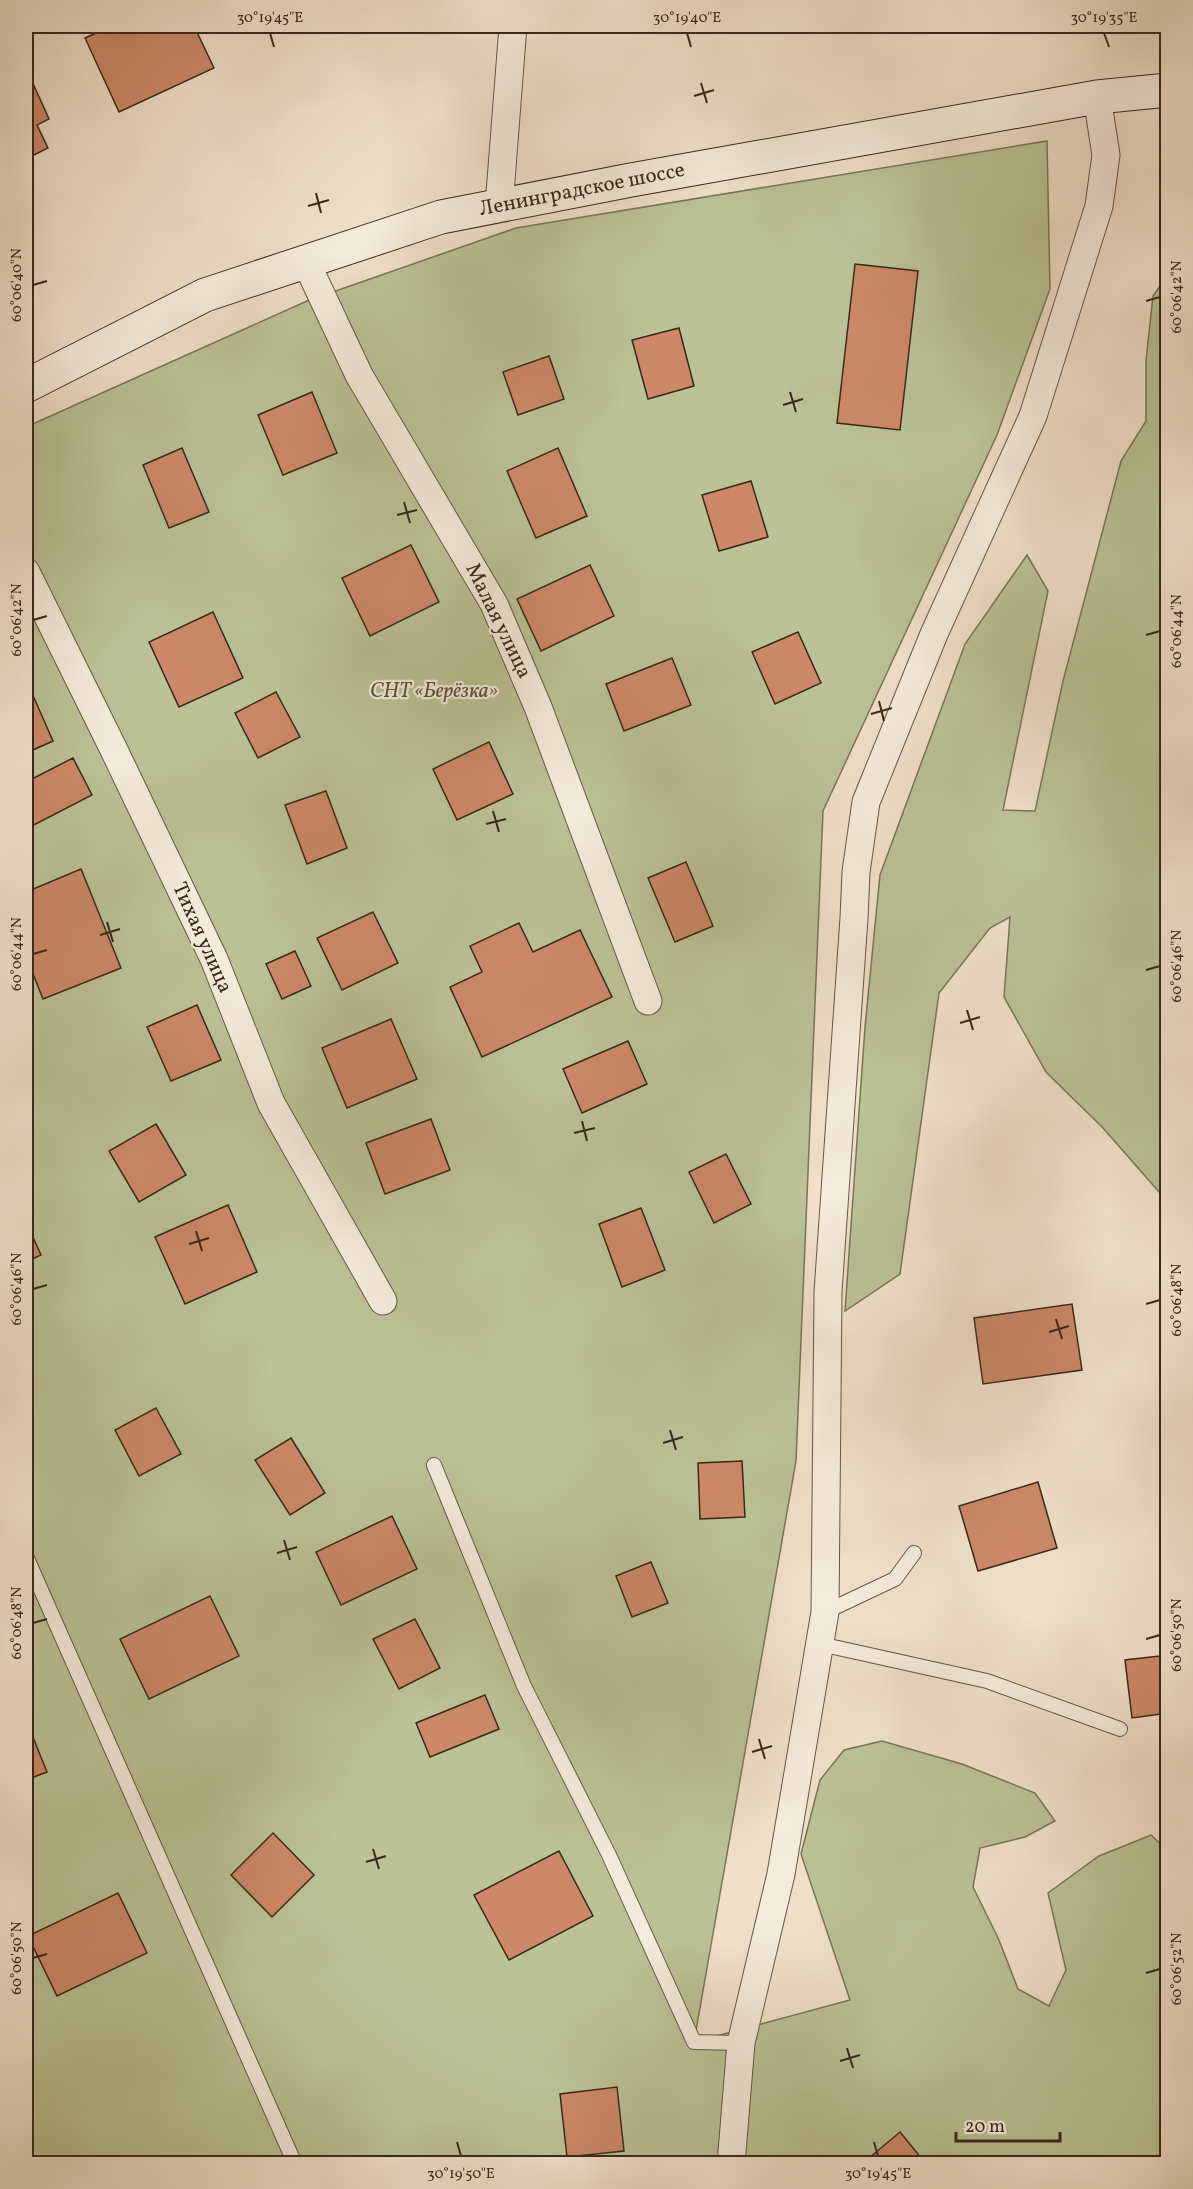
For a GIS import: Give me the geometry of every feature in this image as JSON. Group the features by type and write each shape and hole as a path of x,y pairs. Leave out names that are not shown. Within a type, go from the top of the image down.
{"main road":[{"name":"Ленинградское шоссе","path":"26,386 205,295 441,217 1097,97 1167,90"}],"street":[{"path":"499,206 513,26"},
{"path":"732,2163 741,2043 781,1874 825,1612 828,1292 855,918 856,872 866,802 934,634 1033,416 1099,207 1106,155 1097,97"},
{"name":"Малая улица","path":"306,262 359,375 494,604 538,707 648,1001"},
{"name":"Тихая улица","path":"26,572 214,959 271,1103 383,1301"}],"lane":[{"path":"434,1465 524,1686 609,1855 694,2042 741,2043"},
{"path":"825,1612 895,1579 914,1554"},
{"path":"26,1556 295,2163"},
{"path":"820,1644 987,1681 1120,1729"}],"green space":[{"name":"СНТ «Берёзка»","path":"1047,141 1050,289 997,435 823,811 796,1461 694,2042 850,2000 801,1854 820,1780 844,1750 882,1741 962,1764 1035,1793 1055,1821 1025,1837 980,1848 973,1887 999,1940 1018,1989 1049,2006 1066,1970 1048,1893 1099,1856 1151,1835 1167,1850 1167,2163 26,2163 26,427 307,301 516,228"},
{"path":"1167,276 1167,1201 1103,1128 1046,1072 1004,997 1010,917 990,928 939,993 900,1274 845,1311 865,1027 880,875 965,644 1027,555 1048,591 1003,810 1035,811 1063,681 1121,461 1146,421 1146,361 1153,296"}],"building":[{"path":"112,26 194,26 214,68 119,112 85,38"},
{"path":"26,68 49,119 37,125 48,148 26,159"},
{"path":"855,264 918,271 900,430 837,423"},
{"path":"679,328 694,386 648,399 632,340"},
{"path":"549,356 564,399 518,415 503,372"},
{"path":"312,392 337,453 283,475 258,415"},
{"path":"182,448 209,512 169,528 143,465"},
{"path":"558,448 587,516 536,538 507,471"},
{"path":"751,481 768,537 719,551 702,495"},
{"path":"411,545 439,602 370,636 342,578"},
{"path":"590,565 614,616 541,651 517,599"},
{"path":"213,612 243,678 179,707 149,642"},
{"path":"798,632 821,683 775,704 752,652"},
{"path":"672,658 691,705 624,731 606,684"},
{"path":"31,691 53,741 26,753 26,694"},
{"path":"276,692 300,737 258,758 235,713"},
{"path":"489,742 513,794 457,820 433,769"},
{"path":"73,758 92,795 26,829 26,782"},
{"path":"326,791 347,848 307,864 285,805"},
{"path":"686,862 713,926 675,942 648,878"},
{"path":"81,869 121,968 43,999 26,956 26,892"},
{"path":"373,912 398,963 342,990 317,938"},
{"path":"519,923 533,952 580,930 612,997 482,1057 450,987 482,972 470,946"},
{"path":"295,951 311,986 282,999 266,964"},
{"path":"197,1005 221,1060 171,1081 147,1027"},
{"path":"391,1019 417,1079 347,1108 322,1048"},
{"path":"628,1041 647,1084 582,1113 563,1069"},
{"path":"431,1119 450,1170 385,1194 366,1143"},
{"path":"156,1124 186,1175 139,1202 109,1151"},
{"path":"726,1154 751,1204 714,1223 689,1172"},
{"path":"228,1205 257,1272 185,1304 155,1237"},
{"path":"641,1208 665,1270 622,1287 599,1224"},
{"path":"26,1222 41,1255 26,1262"},
{"path":"1072,1304 1082,1370 983,1384 974,1318"},
{"path":"156,1408 181,1454 139,1476 115,1430"},
{"path":"291,1438 325,1493 290,1515 255,1460"},
{"path":"742,1461 745,1517 700,1519 698,1463"},
{"path":"1038,1482 1057,1548 978,1571 959,1506"},
{"path":"392,1516 417,1569 341,1605 316,1552"},
{"path":"651,1562 668,1603 632,1617 616,1576"},
{"path":"210,1596 239,1656 149,1699 120,1639"},
{"path":"415,1619 440,1668 399,1689 373,1639"},
{"path":"1168,1655 1168,1713 1132,1718 1125,1660"},
{"path":"485,1695 499,1729 430,1757 416,1723"},
{"path":"26,1720 47,1772 26,1780"},
{"path":"273,1833 314,1875 272,1917 231,1875"},
{"path":"559,1851 593,1916 509,1960 474,1895"},
{"path":"118,1893 147,1953 57,1996 28,1936"},
{"path":"617,2087 624,2151 567,2157 560,2094"},
{"path":"900,2132 926,2164 862,2164"}]}
